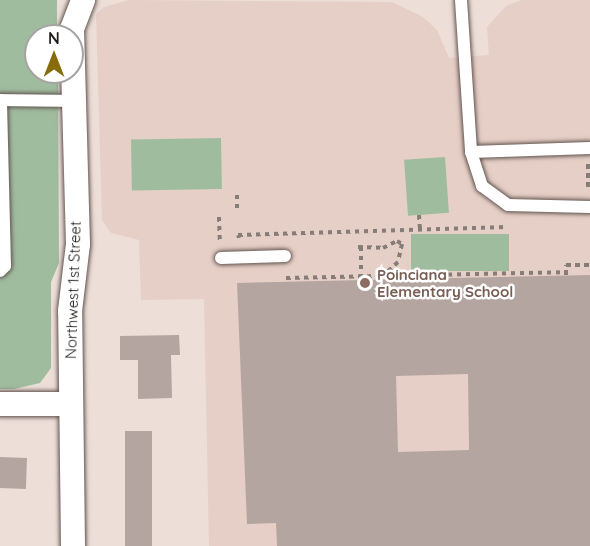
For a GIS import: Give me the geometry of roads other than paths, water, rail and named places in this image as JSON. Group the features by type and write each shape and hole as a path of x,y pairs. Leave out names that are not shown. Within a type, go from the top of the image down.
{"street":[{"name":"Northwest 1st Street","path":"73,546 70,311 78,244 72,29 83,0"},
{"path":"0,404 71,404"}],"lane":[{"path":"461,0 471,152 482,186 508,205 590,207"},
{"path":"0,271 5,266 1,100 73,101"},
{"path":"471,152 589,154"},
{"path":"221,258 285,256"}],"place":[{"name":"Poinciana Elementary School","path":"365,283"}]}
